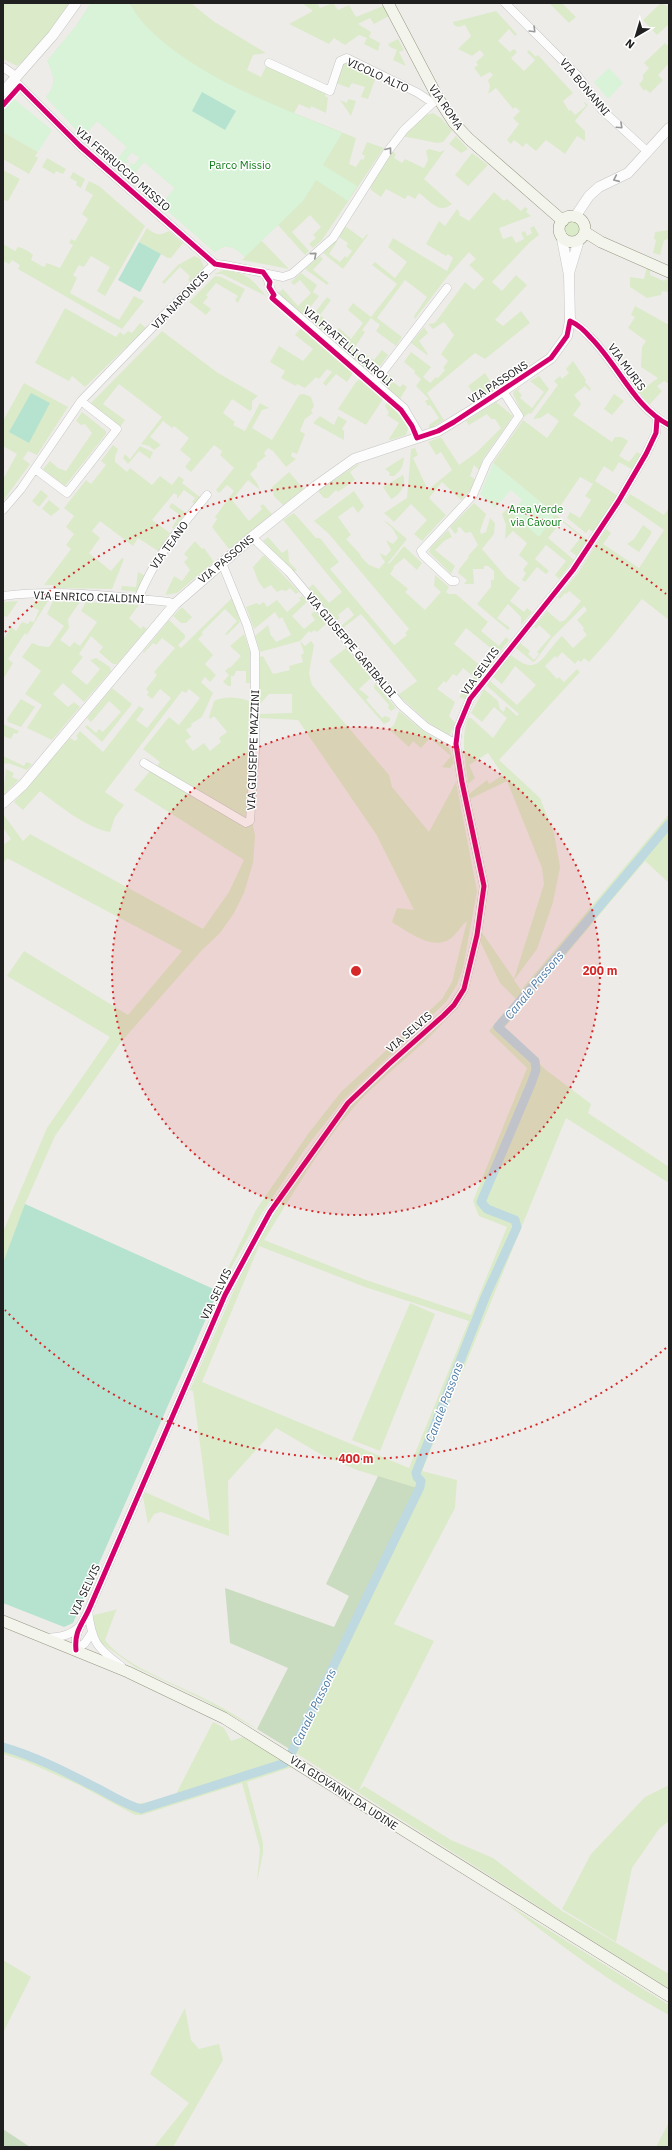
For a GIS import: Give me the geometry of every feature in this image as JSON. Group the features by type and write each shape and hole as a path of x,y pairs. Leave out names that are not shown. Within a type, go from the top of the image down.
{"main road":[{"name":"VIA ROMA","path":"388,3 432,86 433,102 444,108 468,139 563,221"},
{"path":"582,236 584,224 575,217 568,217 563,221 560,227 561,234 569,242 582,236 601,242 669,272"},
{"name":"VIA GIOVANNI DA UDINE","path":"3,1621 128,1672 224,1718 289,1757 590,1948 669,1996"}],"street":[{"path":"3,92 53,35 76,3"},
{"name":"VIA BONANNI","path":"505,3 578,76 602,110 647,154"},
{"name":"VICOLO ALTO","path":"269,62 330,91 340,61 347,58 420,94 433,102"},
{"name":"VIA FERRUCCIO MISSIO","path":"3,67 80,146 215,264"},
{"name":"VICOLO ALTO","path":"420,94 426,94 432,86"},
{"path":"270,282 272,279 292,274 333,238 388,151 404,130 433,102"},
{"path":"575,217 587,199 599,187 628,173 647,154 669,128"},
{"path":"561,234 569,275 570,321"},
{"path":"569,275 582,236"},
{"name":"VIA NARONCIS","path":"3,510 35,469 81,401 215,264 263,272 282,277"},
{"name":"VIA FRATELLI CAIROLI","path":"263,272 270,282 269,287 274,295 404,408 421,437"},
{"path":"375,382 447,288"},
{"name":"VIA PASSONS","path":"3,803 23,784 175,604 252,537 334,472 354,459 421,437 454,422 503,391 551,358 566,336 570,321"},
{"name":"VIA MURIS","path":"570,321 578,324 602,349 637,398 657,419 669,425"},
{"path":"455,581 451,581 422,555 421,551 473,495 487,462 519,416 503,391"},
{"path":"35,469 67,493 117,429 81,401"},
{"name":"VIA SELVIS","path":"76,1650 76,1636 79,1627 88,1611 225,1295 270,1212 348,1103 443,1016 454,1005 464,989 477,935 484,886 468,816 456,744 458,728 470,699 573,570 590,545 646,454 656,433 657,419"},
{"name":"VIA TEANO","path":"138,599 147,576 159,556 207,495"},
{"name":"VIA GIUSEPPE GARIBALDI","path":"252,537 289,572 401,705 426,727 456,744"},
{"name":"VIA GIUSEPPE MAZZINI","path":"144,763 246,822 250,821 255,749 255,652 247,625 222,563"},
{"name":"VIA ENRICO CIALDINI","path":"3,596 46,594 138,599 175,604"},
{"name":"VIA SELVIS","path":"88,1611 91,1634 104,1653 128,1672"},
{"name":"VIA SELVIS","path":"46,1638 72,1634 79,1627"},
{"path":"76,1650 85,1643 91,1634"}],"green space":[{"path":"3,3 69,3 39,46 17,66 3,59"},
{"name":"Parco Missio","path":"91,3 191,3 213,21 266,53 253,55 247,70 261,77 267,64 326,92 325,96 328,98 326,113 311,106 310,109 299,104 294,113 356,138 349,164 356,167 361,159 363,160 365,156 362,154 367,142 384,148 322,240 313,248 309,244 316,238 313,235 321,227 310,215 292,232 309,251 305,255 278,225 261,240 289,269 242,260 245,257 231,247 223,247 215,252 161,205 175,188 144,162 135,173 130,169 130,163 134,165 140,158 132,152 126,159 129,162 123,163 118,159 127,147 97,121 83,137 46,97 53,84 53,75 47,61 76,26"},
{"name":"Parco Missio","path":"91,3 129,3 145,25 165,44 212,75 264,100 342,133 323,165 357,186 348,201 316,180 303,201 245,257 231,247 223,247 215,252 161,205 175,188 144,162 135,173 130,169 130,163 134,165 140,158 132,152 126,159 129,162 123,163 118,159 127,147 97,121 83,137 46,97 53,84 53,75 47,61 76,26"},
{"path":"302,3 317,3 320,8 333,3 338,10 349,5 356,17 383,6 389,16 374,24 370,18 358,24 371,32 369,37 380,43 378,51 364,44 367,38 359,35 345,45 334,38 329,44 289,24 313,11"},
{"path":"549,3 562,3 576,17 569,23"},
{"path":"661,3 669,7 669,24 657,35 643,20"},
{"path":"496,11 517,34 515,36 509,29 498,41 510,52 514,49 517,52 511,58 524,71 535,60 527,52 529,50 536,57 538,55 573,93 563,101 569,111 571,110 575,115 586,106 583,101 588,105 575,121 585,131 585,141 577,136 565,154 546,140 536,151 526,143 523,147 514,140 511,144 507,140 519,124 513,118 520,111 515,107 513,109 496,88 488,94 490,86 488,80 493,75 490,72 481,77 474,68 478,65 476,62 484,55 480,50 472,56 458,49 471,36 465,25 458,27 454,25 453,22"},
{"path":"398,39 404,50 399,52 406,66 393,60 397,50 390,47 388,44"},
{"path":"665,43 669,47 669,63 658,75 663,80 650,93 645,89 644,91 639,84 643,80 643,75 649,68 644,63"},
{"path":"343,61 376,77 368,99 361,97 365,87 352,83 349,88 336,83"},
{"path":"609,68 623,83 608,99 594,82"},
{"path":"202,92 236,111 225,130 192,111"},
{"path":"14,99 52,130 38,152 3,132 3,109 10,101"},
{"path":"348,99 356,101 351,116 340,100 347,103"},
{"path":"433,113 441,118 452,131 443,142 437,143 402,136 423,116"},
{"path":"3,132 38,152 35,156 38,158 29,174 3,159"},
{"path":"456,136 468,149 461,153 449,144"},
{"path":"429,149 440,152 445,150 424,179 452,204 443,208 435,206 419,193 415,199 408,195 405,199 386,189 381,197 371,190 370,187 392,151 396,154 394,158 402,163 405,159 424,168 428,160 426,151"},
{"path":"472,153 488,165 468,186 455,175"},
{"path":"47,158 66,169 63,174 56,171 54,174 42,167"},
{"path":"3,170 20,179 8,201 3,200"},
{"path":"73,172 85,179 81,188 76,185 77,182 70,178"},
{"path":"89,181 99,186 145,226 105,296 97,291 110,267 91,256 84,267 79,265 73,275 77,278 70,293 119,320 134,296 144,301 122,329 18,269 20,265 12,260 9,264 3,261 3,244 15,251 18,247 30,252 33,255 31,260 44,267 47,263 60,268 73,245 69,243 71,239 75,241 88,219 82,214 93,195 85,190"},
{"path":"494,192 504,201 507,199 521,211 525,207 528,209 526,212 531,216 499,228 503,239 512,236 516,243 524,239 521,233 525,231 527,236 532,233 530,228 534,226 539,235 530,242 492,282 502,291 516,275 527,285 495,320 503,326 521,311 530,323 485,359 475,353 427,393 444,420 429,429 429,425 439,418 430,405 428,406 425,401 429,399 416,386 421,379 414,373 415,371 404,362 411,352 431,367 423,377 430,383 436,377 438,378 445,370 443,368 448,361 441,354 454,335 444,322 433,329 428,324 435,323 465,282 474,290 484,279 469,265 476,259 469,252 447,277 415,319 414,316 427,297 405,280 377,318 402,337 396,346 376,331 380,325 371,318 362,330 365,332 353,350 362,357 364,354 374,360 382,350 388,355 373,376 346,351 349,346 337,336 333,340 333,334 339,328 351,339 363,323 348,310 353,303 371,317 397,284 372,265 375,262 395,278 407,262 388,247 393,238 447,271 453,258 448,254 446,256 426,244 439,221 445,226 457,209 460,213 459,215 469,221"},
{"path":"572,220 578,223 581,229 578,235 572,238 566,235 563,229 566,223"},
{"path":"345,226 363,239 367,234 368,235 343,269 323,253 336,241 337,242 329,254 340,262 345,256 347,258 352,251 346,246 348,243 339,237"},
{"path":"147,228 158,234 163,234 169,231 183,243 171,258 168,258 139,242"},
{"path":"669,230 669,239 664,240 660,255 653,253 656,240 654,239 655,232"},
{"path":"139,242 161,254 140,292 118,280"},
{"path":"194,256 200,258 204,267 190,282 188,280 190,276 180,267 164,284 162,282 178,265"},
{"path":"320,256 323,259 313,270 329,283 327,285 305,269"},
{"path":"647,267 650,269 650,275 664,281 669,277 668,292 662,291 661,295 647,298 630,287 630,277 644,279"},
{"path":"224,270 239,273 248,277 266,296 222,274 214,274"},
{"path":"301,273 317,285 313,292 319,296 304,315 278,293 283,289 298,306 311,293 300,280 294,285 291,282"},
{"path":"215,276 221,277 245,289 238,303 235,300 238,296 216,283 206,295 208,297 203,303 211,309 206,315 189,302"},
{"path":"327,297 331,300 320,315 327,321 322,331 315,325 319,320 313,315"},
{"path":"635,306 669,325 669,384 664,381 657,386 662,391 649,405 639,392 658,378 641,367 642,347 646,341 628,328 635,317 631,315"},
{"path":"65,308 116,337 120,332 124,335 128,331 132,333 140,323 146,328 85,387 72,376 69,381 35,363"},
{"path":"424,327 428,333 419,341 428,354 427,355 411,343"},
{"path":"301,328 353,373 347,382 336,374 326,386 323,383 332,372 327,369 319,379 316,377 305,388 297,384 296,386 281,378 285,371 270,362 279,346 303,361 313,349 295,335"},
{"path":"162,331 218,373 258,396 252,401 252,409 250,411 232,399 223,413 235,422 233,425 245,431 260,403 269,408 262,410 252,428 272,440 299,395 304,394 311,397 314,406 311,411 313,413 305,419 300,431 305,434 297,454 292,452 291,456 296,459 286,467 273,451 268,448 264,453 266,456 257,463 257,467 250,474 260,490 248,480 232,500 249,521 262,509 260,506 263,504 272,514 229,549 212,527 217,519 215,517 234,491 227,485 219,493 216,490 234,468 220,455 222,451 214,445 191,472 185,467 191,459 180,450 189,438 174,426 172,428 163,421 150,437 161,445 154,450 149,446 141,444 162,417 119,384 103,404 125,420 120,427 90,404"},
{"path":"573,361 586,380 585,382 591,389 590,391 585,386 574,395 581,404 573,415 612,442 615,437 622,437 628,441 619,456 629,462 637,452 642,455 633,470 619,462 613,472 604,466 595,481 618,496 593,532 589,529 586,533 567,518 570,512 580,518 591,500 585,496 593,484 580,477 555,514 493,463 523,420 547,438 559,421 548,413 540,418 533,419 558,385 554,381 560,376 562,379 569,373 566,369"},
{"path":"388,373 392,377 390,380 400,387 403,384 407,387 400,399 381,383"},
{"path":"485,373 495,389 479,400 468,386"},
{"path":"539,376 549,389 531,414 529,413 524,417 513,394 514,391 521,387 518,391 522,395 520,398 532,408 544,392 530,381"},
{"path":"360,379 383,399 366,425 338,409 356,382"},
{"path":"24,383 68,407 37,455 28,451 23,459 30,464 3,501 3,479 17,454 3,446 3,421"},
{"path":"31,393 50,403 29,443 9,432"},
{"path":"614,394 624,401 612,415 604,409"},
{"path":"387,402 400,415 408,428 406,435 390,440 389,439 399,423 387,415 389,413 385,406"},
{"path":"496,402 513,416 483,459 479,470 474,465 470,476 476,480 473,487 461,500 442,482 429,498 446,515 422,541 414,534 427,520 411,504 394,522 384,513 407,498 411,449 415,448 418,455 413,458 428,490 452,470 441,452 436,455 428,442 441,437 459,465 477,452 501,428 495,419 491,419 487,414 469,425 466,421"},
{"path":"82,412 106,431 106,434 65,486 43,469 50,461 58,468 66,471 92,433 85,424 81,425 76,421"},
{"path":"320,416 334,425 338,416 347,421 342,429 344,431 344,440 313,423"},
{"path":"113,445 118,449 115,462 127,472 130,468 152,485 160,476 172,485 179,476 184,480 182,483 200,497 195,504 192,502 195,498 184,490 177,499 177,495 174,493 152,520 170,533 158,551 138,538 133,546 100,521 92,531 100,538 89,553 111,571 122,558 124,559 112,589 56,588 53,585 44,585 71,549 66,545 74,534 66,527 74,516 64,508 86,480 91,484 106,465 101,461"},
{"path":"140,446 153,452 150,459 139,451 128,464 123,458 125,454 130,459"},
{"path":"404,457 403,465 399,472 394,476 389,476 390,473 385,469"},
{"name":"Area Verde via Cavour","path":"493,463 555,514 539,537 512,514 522,500 511,490 495,508 480,494"},
{"path":"358,464 359,465 350,472 355,480 338,492 336,490 328,498 324,498 318,491"},
{"path":"289,472 304,489 283,505 274,496 272,487"},
{"path":"403,475 404,482 402,489 391,499 383,487"},
{"path":"41,490 48,496 39,507 32,501"},
{"path":"354,491 364,506 358,513 353,506 338,517 351,535 346,539 369,565 379,569 385,562 379,553 386,556 391,550 386,540 393,544 398,538 392,528 384,521 387,522 407,539 388,563 389,564 404,546 422,563 417,570 404,558 393,567 394,568 390,574 408,589 405,592 425,610 441,592 434,586 435,575 449,587 446,592 449,594 456,594 488,622 481,631 499,646 506,637 509,640 498,654 466,628 454,644 481,666 486,661 491,663 465,699 459,697 474,677 463,668 457,676 453,674 446,683 444,681 437,689 455,702 449,716 455,723 449,736 429,723 398,695 417,681 361,614 343,628 341,626 354,615 348,607 338,615 340,618 336,621 309,588 313,584 329,603 342,592 283,520 294,513 316,538 320,538 339,562 330,569 394,645 407,635 405,633 409,629 329,534 314,521"},
{"path":"630,494 664,515 669,508 669,620 642,599 589,662 584,658 581,662 578,660 575,664 562,652 557,658 555,656 545,666 557,679 559,677 564,682 577,669 580,672 499,760 540,798 554,833 560,867 553,902 537,949 514,980 521,990 669,814 669,883 645,861 504,1028 546,1070 591,1104 588,1113 669,1167 669,1183 566,1118 422,1471 457,1480 455,1508 394,1624 434,1641 359,1790 364,1786 451,1840 493,1858 562,1911 669,1974 669,1989 291,1750 416,1488 357,1470 322,1455 276,1428 228,1481 229,1536 161,1512 154,1514 148,1524 143,1497 145,1492 210,1521 193,1391 190,1390 246,1263 259,1238 293,1185 354,1102 457,1005 434,1032 367,1093 342,1121 307,1171 264,1240 366,1280 471,1315 507,1227 479,1216 473,1201 527,1068 489,1031 516,999 500,983 480,941 481,931 514,979 544,884 542,868 507,781 470,799 469,794 487,780 489,784 503,775 488,753 469,765 475,778 468,784 464,751 464,734 468,718 471,718 493,738 507,718 494,707 482,722 471,713 484,689 498,701 500,709 504,712 506,706 517,716 519,714 487,686 490,681 517,705 536,685 515,666 502,684 493,677 511,655 520,662 528,665 534,665 540,662 562,636 573,648 587,635 583,630 584,628 577,620 587,610 584,606 552,638 535,661 533,662 516,648 520,643 530,651 528,654 534,660 539,654 537,652 551,636 539,625 536,629 534,627 547,611 560,622 565,620 581,601 569,591 560,599 558,597 578,573 606,529 611,533 603,544 639,568 664,530 624,502","holes":["259,1246 365,1287 469,1321 409,1468 202,1382"]},
{"path":"49,500 60,509 51,516 42,509"},
{"path":"172,503 186,513 173,529 172,527 180,515 169,507"},
{"path":"474,503 486,514 480,531 481,534 486,532 490,518 495,523 494,534 482,549 506,577 520,588 510,601 524,612 527,608 532,612 521,625 521,617 508,604 497,618 510,628 508,630 477,604 491,587 491,580 494,580 494,571 488,566 484,566 484,569 473,569 474,584 464,584 467,580 458,573 469,557 468,556 478,545 471,532 465,533 460,527 457,528 458,531 455,534 450,527"},
{"path":"507,509 539,536 555,514 587,540 577,556 570,551 581,537 558,518 554,523 558,526 548,538 574,560 559,579 555,575 566,561 546,545 535,559 549,571 546,574 537,567 525,582 522,580 526,573 523,570 528,563 519,555 527,543 513,531 505,539 506,525 502,514"},
{"path":"643,525 651,531 651,534 639,552 627,544 634,539"},
{"path":"448,530 452,537 444,541 435,550 455,566 451,574 429,552 431,547"},
{"path":"268,537 282,553 288,549 289,562 297,570 294,572 263,541"},
{"path":"195,541 202,549 204,548 214,562 177,593 165,595 174,576 182,581 190,570 184,562 188,558 184,554"},
{"path":"264,555 299,592 296,594 290,588 286,591 281,590 277,592 271,585 264,589 258,581 253,567"},
{"path":"138,572 144,575 137,592 121,590 122,586 136,587"},
{"path":"302,596 307,602 292,616 304,629 315,620 311,614 315,611 326,624 317,632 314,630 311,633 309,631 300,641 260,652 255,636 268,625 271,636 276,642 291,635 282,617 279,619 275,612 254,629 246,607 257,603 259,605 264,602 267,607 277,600 287,612 301,600 299,598"},
{"path":"233,597 240,622 227,635 225,634 237,621 225,609 202,632 203,634 198,639 213,655 205,664 216,675 210,682 205,677 201,682 213,693 202,717 191,724 192,726 186,730 191,737 185,741 193,751 204,743 210,751 221,742 219,738 227,732 214,716 210,719 209,717 214,701 223,698 232,698 249,701 247,818 243,818 157,766 160,762 143,749 169,717 179,725 200,698 189,689 186,693 182,691 105,792 124,805 115,817 110,832 101,830 83,821 40,791 23,810 14,802 70,738 75,741 78,738 76,736 80,731 103,752 139,706 144,709 136,720 147,728 171,698 160,689 152,699 147,695 149,692 146,689 157,675 154,672 175,648 162,638 156,645 153,643 144,653 143,652 169,620 185,635 185,638 178,645 181,648"},
{"path":"18,601 7,617 4,616 4,602"},
{"path":"35,601 48,601 27,635 25,633 8,659 13,663 3,679 3,640 11,627 16,631 22,622 28,624 30,621 34,622 39,610 32,607"},
{"path":"53,601 80,602 68,619 69,628 60,640 70,647 74,642 80,646 97,622 81,611 86,602 139,605 129,618 141,629 143,626 147,629 117,664 113,664 99,652 103,647 91,636 79,654 83,657 71,672 87,685 100,669 90,660 96,658 110,667 111,671 84,702 63,683 53,694 68,707 74,702 80,707 52,740 27,728 42,705 25,694 41,671 22,657 32,643 49,647 64,626 47,614"},
{"path":"182,607 192,617 186,623 181,623 173,616"},
{"path":"244,634 250,651 250,683 246,683 246,671 236,671 234,676 231,676 231,686 228,686 223,682 229,675 225,671 229,667 230,668 241,656 230,646"},
{"path":"300,641 305,646 311,641 314,645 309,673 312,685 389,775 392,787 429,832 456,782 477,891 463,968 457,985 446,1002 344,1099 305,1149 262,1213 218,1291 180,1379 3,1373 3,1232 47,1128 110,1037 7,976 24,951 128,1015 182,951 7,858 3,864 3,845 11,839 3,828 3,814 23,841 30,834 203,929 229,892 244,860 134,790 150,771 243,825 252,821 255,836 253,863 244,893 234,913 220,933 202,950 121,1042 55,1136 25,1204 217,1291 256,1210 308,1134 341,1092 442,999 452,982 467,921 450,939 435,943 420,938 392,922 397,908 414,910 376,834 298,720 259,718 259,714 292,713 292,694 269,694 260,704 260,657 263,656 273,674 290,670 289,666 303,662 301,655 304,653"},
{"path":"346,648 371,678 359,689 369,697 366,700 382,718 385,716 390,718 390,721 384,724 329,661"},
{"path":"375,683 396,708 391,711 388,708 389,705 374,688"},
{"path":"112,688 132,704 102,742 85,727 87,725 96,733 99,729 103,732 121,712 109,701 91,722 87,718"},
{"path":"21,699 35,707 21,727 8,722 7,719"},
{"path":"399,711 422,730 449,748 454,762 450,768 442,767 451,756 430,738 421,748 413,741 409,747 389,729 394,725"},
{"path":"3,724 19,731 17,734 14,733 11,739 3,736"},
{"path":"3,756 24,766 26,762 32,764 27,770 8,763 3,763"},
{"path":"6,769 14,773 12,777 19,780 3,795"},
{"path":"25,1204 218,1291 73,1623 64,1627 3,1603 3,1263"},
{"path":"410,1303 435,1314 380,1451 352,1440"},
{"path":"378,1476 417,1488 291,1750 257,1729 288,1668 230,1643 225,1588 334,1627 349,1596 326,1584"},
{"path":"117,1608 105,1640 114,1650 140,1668 202,1697 257,1729 198,1697 135,1667 101,1643 94,1630 94,1615 115,1610"},
{"path":"213,1722 224,1728 231,1741 243,1737 292,1767 247,1782 263,1843 263,1853 257,1882 260,1849 242,1783 142,1815 135,1815 79,1785 27,1762 3,1754 3,1744 25,1750 135,1804 176,1794"},
{"path":"669,1785 669,1821 659,1829 632,1868 616,1942 562,1909 591,1854 645,1797"},
{"path":"507,1904 669,2005 669,2015 606,1977 566,1949"},
{"path":"3,1960 31,1977 3,2033"},
{"path":"185,2008 191,2040 199,2049 219,2044 223,2060 173,2147 154,2147 189,2103 150,2074"},
{"path":"669,2122 669,2147 656,2147"},
{"path":"3,2129 30,2147 3,2147"}],"waterway":[{"name":"Canale Passons","path":"3,1747 48,1764 134,1807 141,1809 285,1763 291,1754 420,1487 421,1481 417,1477 416,1473 486,1295 517,1227 515,1220 487,1209 481,1202 536,1070 535,1061 498,1027 669,824"}],"cycle path":[{"path":"3,105 20,86 80,146 215,264 263,272 270,282 269,287 274,295 272,298 401,410 412,426 417,438 438,431 454,422 551,358 567,336 570,321 584,331 601,349 636,397 646,408 669,425"},
{"path":"76,1650 76,1637 80,1627 225,1295 270,1212 348,1103 443,1016 454,1005 464,989 477,935 484,886 462,782 456,744 458,728 470,699 573,570 618,502 646,454 656,433 657,419"}]}
